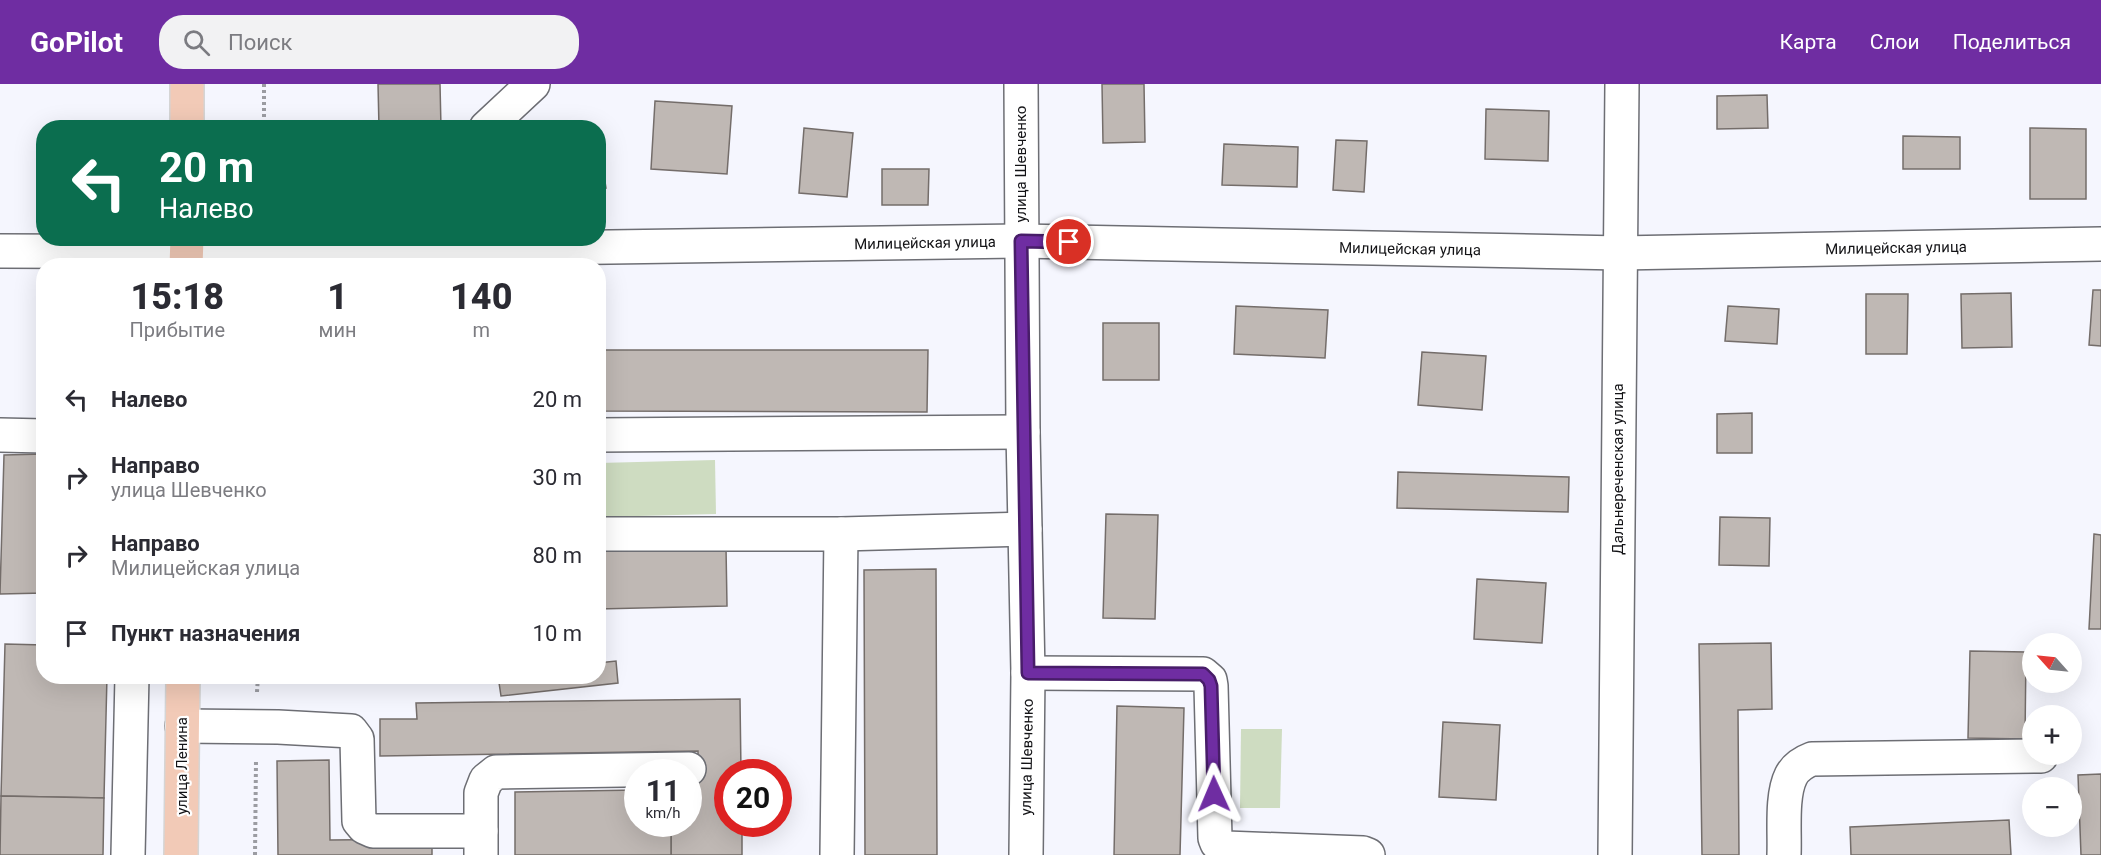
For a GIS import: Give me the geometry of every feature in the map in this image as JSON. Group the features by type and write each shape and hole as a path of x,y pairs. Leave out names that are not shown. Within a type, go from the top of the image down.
{"main road":[{"path":"187,84 187,120"},
{"name":"улица Ленина","path":"181,855 183,684"}],"street":[{"path":"495,120 533,84"},
{"name":"улица Шевченко","path":"1021,84 1023,432 1028,673 1026,855"},
{"name":"Дальнереченская улица","path":"1615,855 1622,84"},
{"name":"Милицейская улица","path":"606,243 1021,241 1620,253 2101,244"},
{"name":"Милицейская улица","path":"0,251 187,252 389,246"},
{"path":"606,435 1023,432"},
{"path":"0,435 36,436"},
{"path":"606,534 841,534 1025,529"},
{"path":"837,855 841,534"},
{"path":"1028,673 1203,674 1211,686 1215,838 1217,843 1226,848 1368,855"},
{"path":"128,855 132,684"},
{"path":"182,726 347,730 355,734 357,738 359,821 369,830 481,843 482,793 486,780 496,772 624,770"},
{"path":"1784,855 1785,792 1791,774 1803,763 1812,759 2022,756"}],"path":[{"path":"264,84 264,120"},
{"path":"255,855 258,684"}],"green space":[{"path":"715,460 716,514 606,517 606,463"},
{"path":"1241,729 1282,729 1280,808 1240,808"}],"building":[{"path":"378,84 440,84 441,120 379,120"},
{"path":"1102,84 1144,84 1145,142 1103,143"},
{"path":"1767,95 1768,128 1717,129 1717,96"},
{"path":"655,101 732,106 727,174 651,169"},
{"path":"1486,109 1549,111 1548,161 1485,159"},
{"path":"804,128 853,133 847,197 799,193"},
{"path":"2030,128 2086,129 2086,199 2030,199"},
{"path":"1903,136 1960,137 1960,169 1903,169"},
{"path":"1336,140 1367,141 1364,192 1333,190"},
{"path":"1224,144 1298,147 1297,187 1222,185"},
{"path":"882,169 929,169 928,205 882,205"},
{"path":"2093,290 2101,290 2101,346 2089,345"},
{"path":"2011,293 2012,347 1962,348 1961,294"},
{"path":"1866,294 1908,294 1907,354 1866,354"},
{"path":"1236,306 1328,310 1325,358 1234,354"},
{"path":"1728,306 1779,309 1777,344 1725,341"},
{"path":"1103,323 1159,323 1159,380 1103,380"},
{"path":"606,350 928,350 927,412 606,411"},
{"path":"1422,352 1486,356 1482,410 1418,405"},
{"path":"1752,413 1752,453 1717,453 1717,414"},
{"path":"36,454 36,593 0,594 4,455"},
{"path":"1398,472 1569,477 1568,512 1397,508"},
{"path":"1106,514 1158,515 1155,619 1103,618"},
{"path":"1720,517 1770,518 1769,566 1719,565"},
{"path":"2094,534 2101,535 2101,629 2089,629"},
{"path":"726,547 727,606 606,609 606,550"},
{"path":"936,569 937,855 865,855 864,570"},
{"path":"1477,579 1546,583 1542,643 1474,639"},
{"path":"1771,643 1772,709 1738,710 1739,855 1702,855 1699,644"},
{"path":"5,644 36,645 36,684 107,684 104,798 1,796"},
{"path":"1970,651 2022,652 2022,693 2026,693 2025,705 2022,705 2022,739 1968,738"},
{"path":"616,661 618,683 501,696 499,684 606,684 606,662"},
{"path":"740,699 741,759 714,759 714,837 742,837 742,855 671,855 671,837 702,837 702,759 698,759 698,751 380,756 380,719 417,719 416,703"},
{"path":"1117,706 1184,708 1180,855 1114,855"},
{"path":"1443,722 1500,725 1496,800 1439,797"},
{"path":"329,760 330,840 432,839 432,855 278,855 277,761"},
{"path":"2101,774 2101,855 2081,855 2082,777 2078,775"},
{"path":"624,790 624,837 671,837 671,855 515,855 515,792"},
{"path":"1,796 104,798 103,855 0,855"},
{"path":"2009,820 2011,855 1851,855 1850,827"}],"route":[{"path":"1069,242 1021,241 1028,673 1203,674 1211,686 1214,794"}]}
